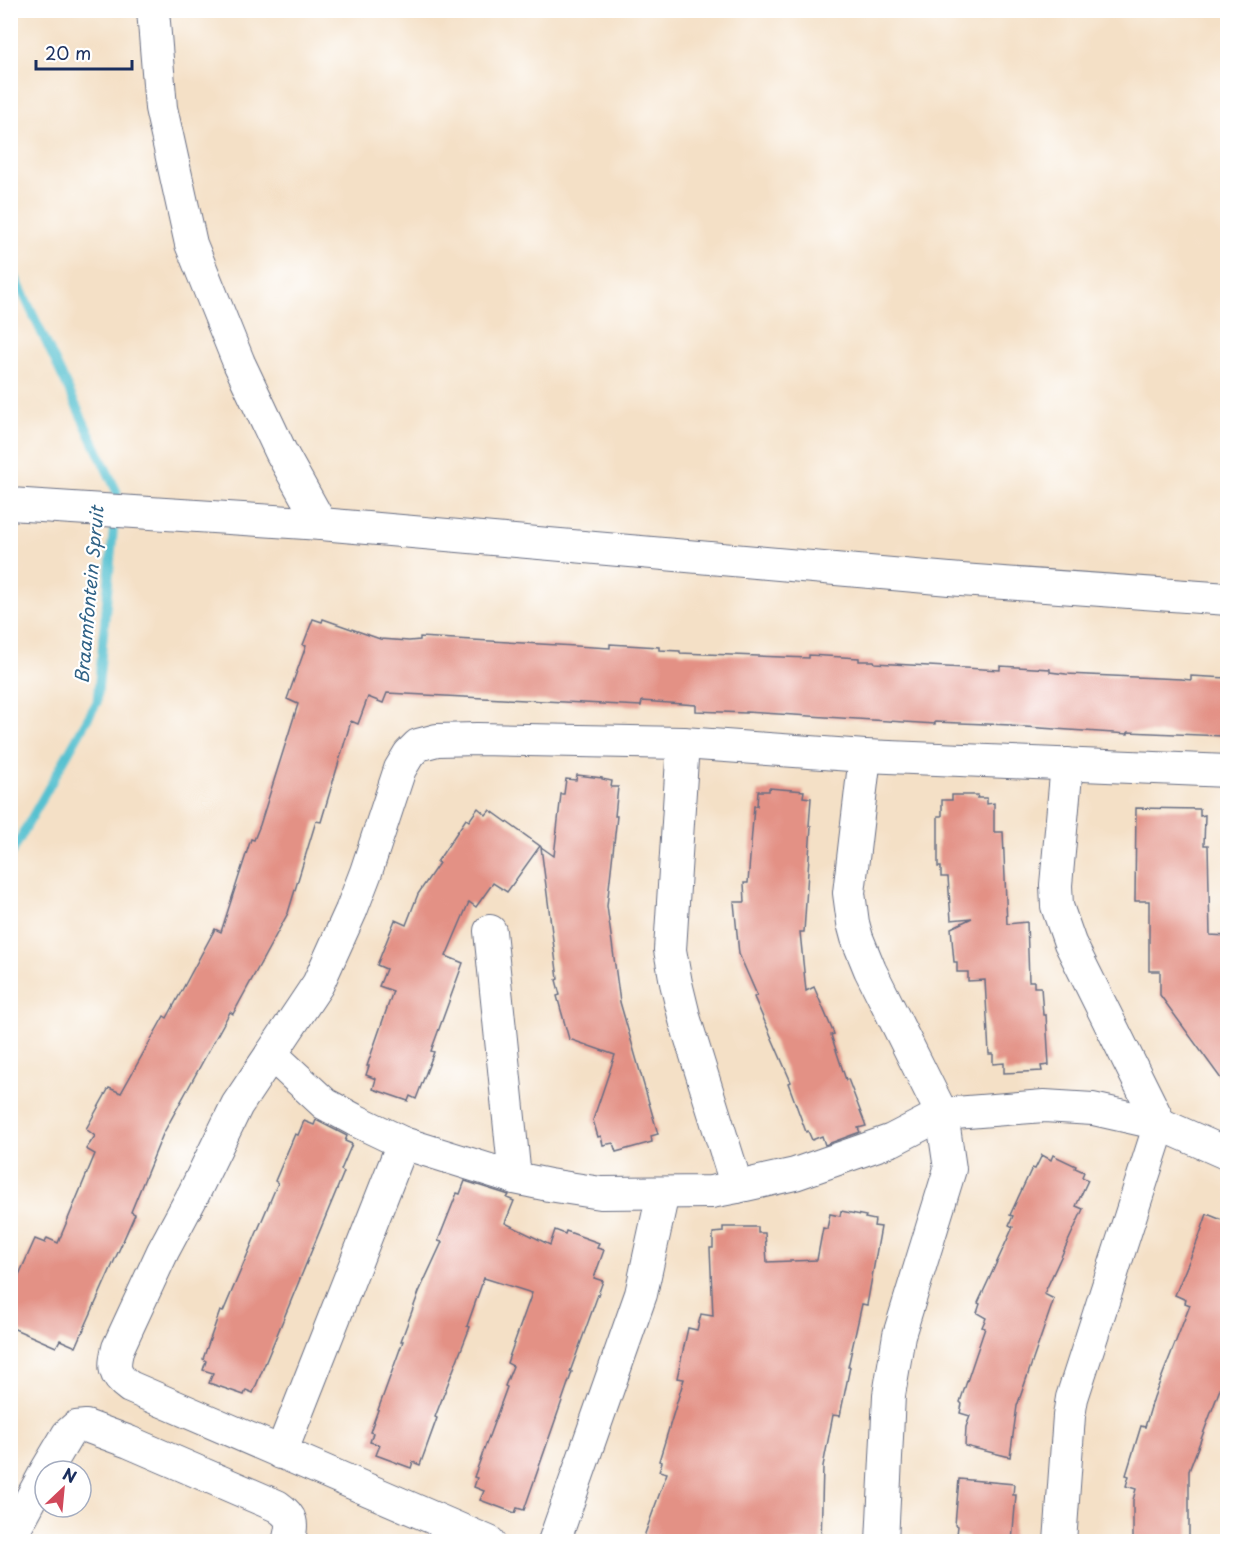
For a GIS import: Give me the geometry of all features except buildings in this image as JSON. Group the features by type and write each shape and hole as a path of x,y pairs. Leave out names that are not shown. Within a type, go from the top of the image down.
{"street":[{"path":"153,10 161,108 191,244 239,363 281,452 321,524"},
{"path":"10,504 321,524 962,580 1227,599"},
{"path":"489,1542 130,1387 120,1380 115,1372 118,1348 163,1251 199,1184 237,1104 318,984 351,911 400,769 409,754 418,745 437,740 683,743 865,756 1227,771"},
{"path":"683,743 670,950 685,1020 737,1187"},
{"path":"865,756 849,893 853,923 870,970 942,1114 950,1169 899,1335 889,1395 882,1542"},
{"path":"1060,1542 1072,1398 1160,1124 1070,943 1057,906 1056,885 1067,764"},
{"path":"490,931 515,1178"},
{"path":"271,1054 326,1104 403,1143 515,1178 601,1193 711,1192 737,1187 795,1174 892,1140 942,1114 1044,1106 1093,1109 1160,1124 1227,1154"},
{"path":"281,1453 403,1143"},
{"path":"554,1542 641,1294 663,1193"},
{"path":"53,1459 68,1434 76,1427 86,1426 263,1499 286,1512 291,1519 292,1528 288,1542"},
{"path":"10,1538 33,1496"}],"waterway":[{"name":"Braamfontein Spruit","path":"10,266 117,492 97,702 10,856"}]}
